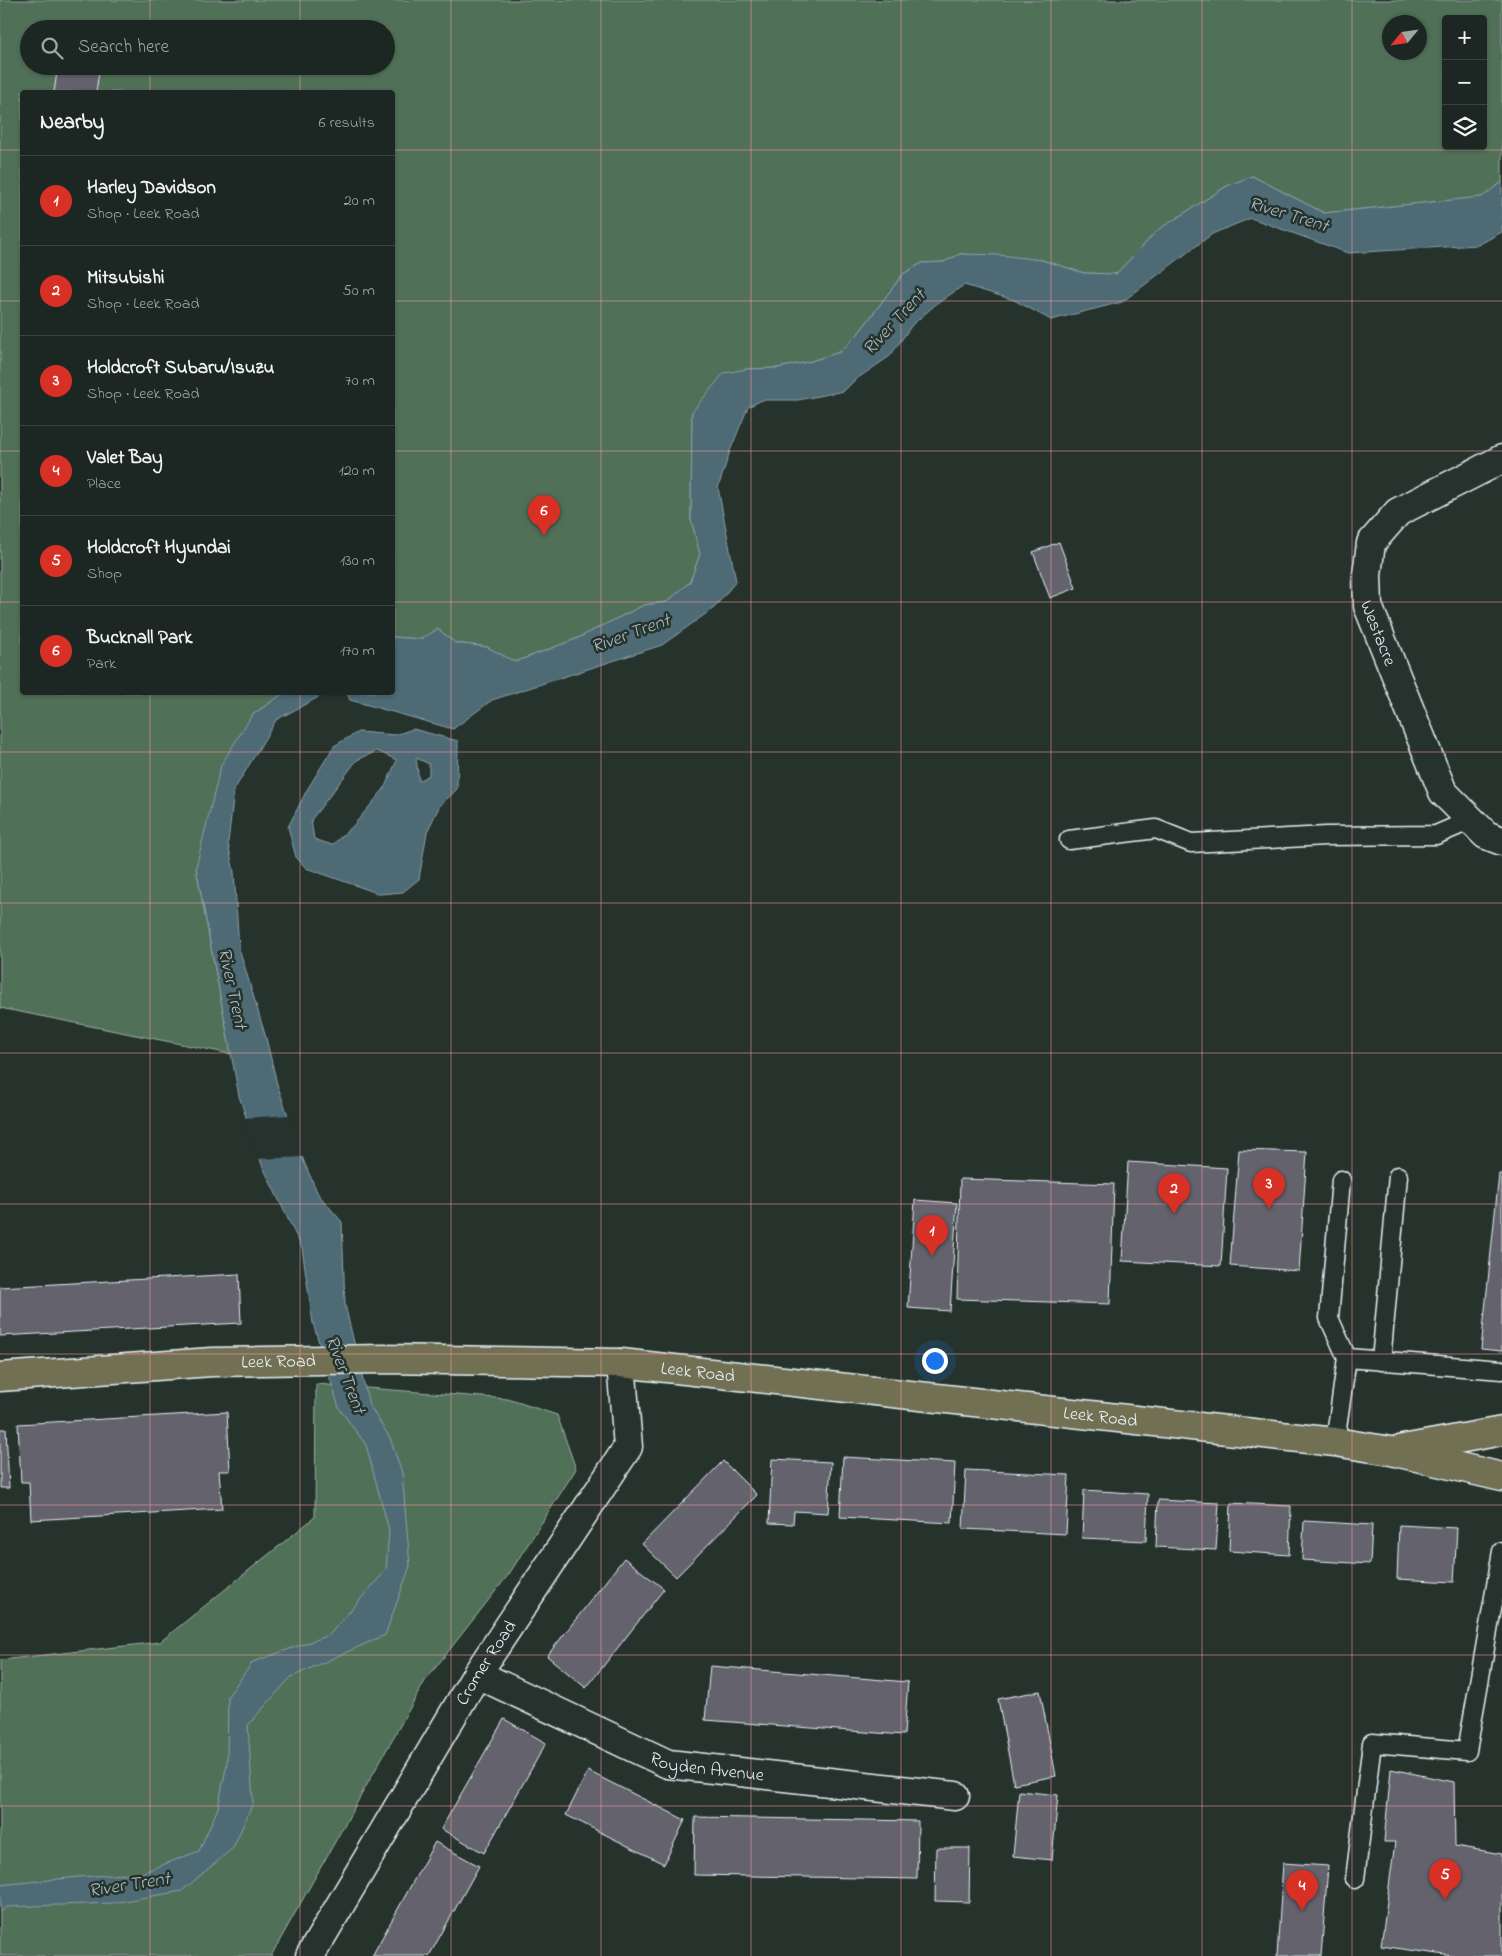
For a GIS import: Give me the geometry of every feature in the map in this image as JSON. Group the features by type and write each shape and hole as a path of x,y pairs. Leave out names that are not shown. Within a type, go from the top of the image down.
{"main road":[{"name":"Leek Road","path":"0,1377 212,1362 298,1360 384,1359 621,1363 1335,1442 1392,1451 1502,1477"},
{"name":"Leek Road","path":"1392,1451 1502,1430"},
{"path":"1392,1451 1502,1457"}],"street":[{"name":"Westacre","path":"1502,459 1398,512 1371,543 1367,576 1368,606 1442,792 1486,835 1502,840"},
{"name":"Cromer Road","path":"310,1956 477,1674 628,1447 621,1363"},
{"name":"Royden Avenue","path":"477,1674 668,1764 955,1796"}],"lane":[{"path":"1069,840 1156,829 1191,843 1326,836 1436,835 1471,820"},
{"path":"1381,1361 1398,1176"},
{"path":"1335,1442 1347,1358 1329,1318 1341,1180"},
{"path":"1347,1358 1502,1370"},
{"path":"1355,1879 1372,1743 1467,1751 1502,1551"}],"green space":[{"path":"0,0 1502,0 1502,182 1483,197 1324,213 1252,176 1227,186 1158,230 1116,274 1084,273 1042,260 960,254 944,262 922,263 903,274 858,334 840,352 808,362 778,368 747,369 692,412 691,519 700,554 690,582 667,602 644,605 576,639 515,662 487,647 455,643 438,629 421,639 395,637 395,90 20,90 20,695 281,695 252,715 196,867 231,1054 0,1008"},
{"path":"316,1384 508,1399 557,1415 576,1469 509,1574 425,1681 271,1956 0,1956 0,1660 160,1642 315,1517"}],"water":[{"name":"River Trent","path":"1252,176 1324,213 1482,197 1502,182 1502,232 1478,245 1348,253 1251,218 1212,234 1122,302 1051,320 1014,300 964,285 935,305 912,325 890,356 855,380 844,391 798,400 762,400 748,407 730,451 718,488 736,581 714,608 662,645 492,700 453,729 350,700 348,695 395,695 395,637 421,639 438,629 455,643 487,647 515,662 576,639 644,605 667,602 690,582 700,554 691,519 692,412 724,373 747,369 778,368 808,362 840,352 858,334 903,274 922,263 944,262 960,254 999,255 1042,260 1084,273 1116,274 1158,230 1227,186"},
{"name":"River Trent","path":"281,695 322,695 276,720 234,790 228,843 234,872 239,948 266,1038 277,1084 304,1162 318,1194 342,1222 345,1305 369,1405 390,1438 402,1473 410,1566 385,1635 291,1677 248,1725 253,1803 233,1848 182,1891 112,1903 6,1907 0,1912 0,1885 141,1873 199,1851 218,1808 227,1763 228,1696 253,1662 329,1635 386,1570 389,1530 366,1445 339,1408 313,1323 302,1248 262,1165 239,1096 196,867 221,765 252,715"},
{"path":"413,729 458,741 457,789 439,807 427,832 419,879 403,892 380,894 306,868 296,857 288,827 307,790 334,746 358,732 395,735","holes":["377,751 397,760 384,789 353,826 332,845 314,839 311,820 357,760","416,758 429,764 429,775 419,781"]}],"pier":[{"path":"290,1115 304,1157 257,1159 243,1118"}],"building":[{"path":"57,75 99,75 96,90 54,90"},
{"path":"1059,542 1076,588 1050,598 1033,552"},
{"path":"1239,1150 1307,1152 1299,1271 1230,1266"},
{"path":"1128,1162 1227,1168 1221,1266 1122,1261"},
{"path":"1499,1174 1502,1174 1502,1351 1481,1349"},
{"path":"960,1179 1114,1184 1110,1304 957,1299"},
{"path":"915,1200 957,1203 950,1311 908,1308"},
{"path":"239,1274 241,1323 0,1336 0,1287"},
{"path":"227,1412 230,1471 219,1471 222,1509 31,1520 29,1482 21,1482 18,1424"},
{"path":"0,1429 6,1429 9,1488 0,1488"},
{"path":"843,1457 955,1463 952,1523 840,1517"},
{"path":"772,1459 831,1462 828,1513 794,1511 793,1524 769,1523"},
{"path":"723,1461 757,1495 676,1577 642,1544"},
{"path":"966,1470 1069,1475 1066,1534 963,1529"},
{"path":"1084,1490 1148,1494 1146,1541 1082,1538"},
{"path":"1158,1500 1219,1503 1216,1550 1156,1547"},
{"path":"1231,1503 1291,1506 1289,1555 1229,1551"},
{"path":"1304,1521 1372,1525 1370,1564 1302,1560"},
{"path":"1399,1525 1457,1528 1454,1582 1397,1579"},
{"path":"624,1558 664,1589 586,1688 547,1656"},
{"path":"710,1666 908,1682 904,1735 705,1720"},
{"path":"1040,1691 1056,1776 1014,1784 998,1699"},
{"path":"504,1719 546,1743 484,1853 441,1829"},
{"path":"1391,1769 1454,1782 1455,1846 1502,1854 1502,1956 1453,1956 1381,1946 1395,1842 1384,1842"},
{"path":"588,1771 685,1820 664,1864 566,1815"},
{"path":"1019,1791 1058,1795 1052,1860 1013,1856"},
{"path":"695,1817 918,1821 917,1879 694,1875"},
{"path":"435,1842 479,1866 429,1956 372,1956"},
{"path":"936,1848 970,1848 969,1902 935,1901"},
{"path":"1283,1863 1328,1866 1321,1956 1277,1956"}],"place":[{"name":"Bucknall Park","path":"544,536"},
{"name":"Holdcroft Subaru/Isuzu","path":"1269,1209"},
{"name":"Mitsubishi","path":"1174,1214"},
{"name":"Harley Davidson","path":"932,1256"},
{"name":"Holdcroft Hyundai","path":"1445,1900"},
{"name":"Valet Bay","path":"1302,1911"}]}
